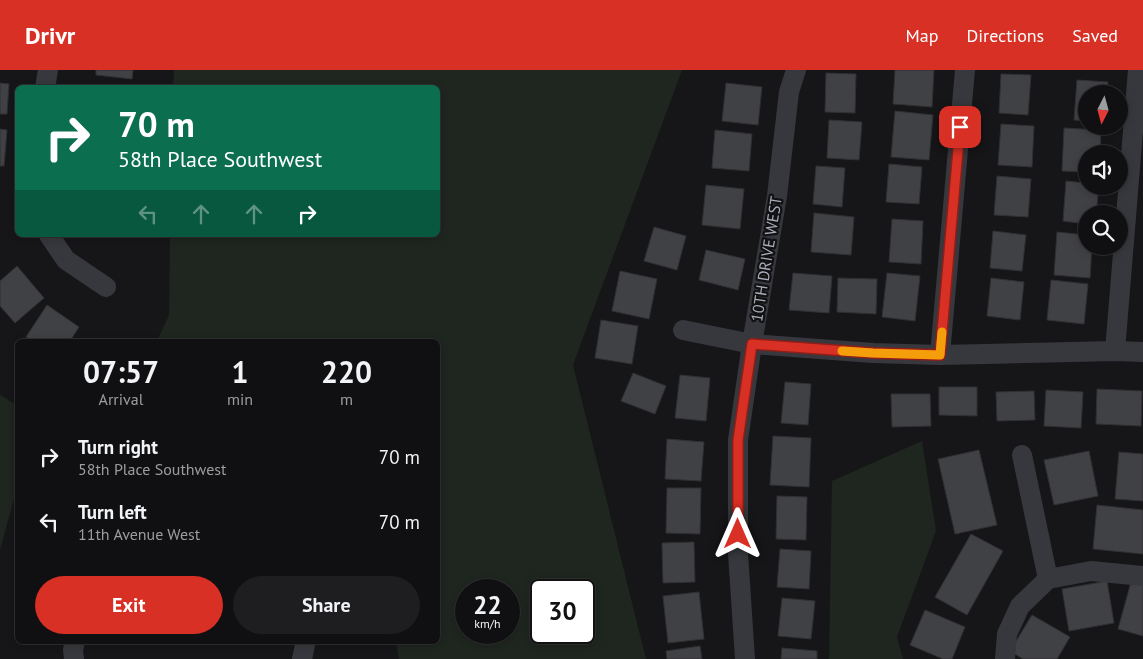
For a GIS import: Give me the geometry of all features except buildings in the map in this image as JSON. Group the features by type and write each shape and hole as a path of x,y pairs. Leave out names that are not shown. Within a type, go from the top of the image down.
{"street":[{"path":"46,85 48,70"},
{"name":"10TH DRIVE WEST","path":"745,659 738,553 738,440 777,196 789,92 796,70"},
{"path":"940,355 965,70"},
{"path":"1116,351 1138,70"},
{"path":"50,237 66,260 106,287"},
{"path":"683,330 752,344 873,353 940,355 1143,352"},
{"path":"1022,455 1048,579"},
{"path":"1005,659 1007,634 1020,606 1048,579 1092,571 1143,576"},
{"path":"74,644 74,659"},
{"path":"302,659 305,644"}],"shaded area":[{"path":"174,70 682,70 573,365 646,659 399,659 396,644 440,644 440,339 158,339 169,315 170,237 440,237 440,85 173,85"},
{"path":"0,395 15,404 15,495 0,550"},
{"path":"922,441 936,531 897,637 903,659 829,659 832,481"}],"slow traffic":[{"path":"842,351 940,355 942,332"}],"route":[{"path":"738,534 738,440 752,344 873,353 940,355 960,127"}]}
